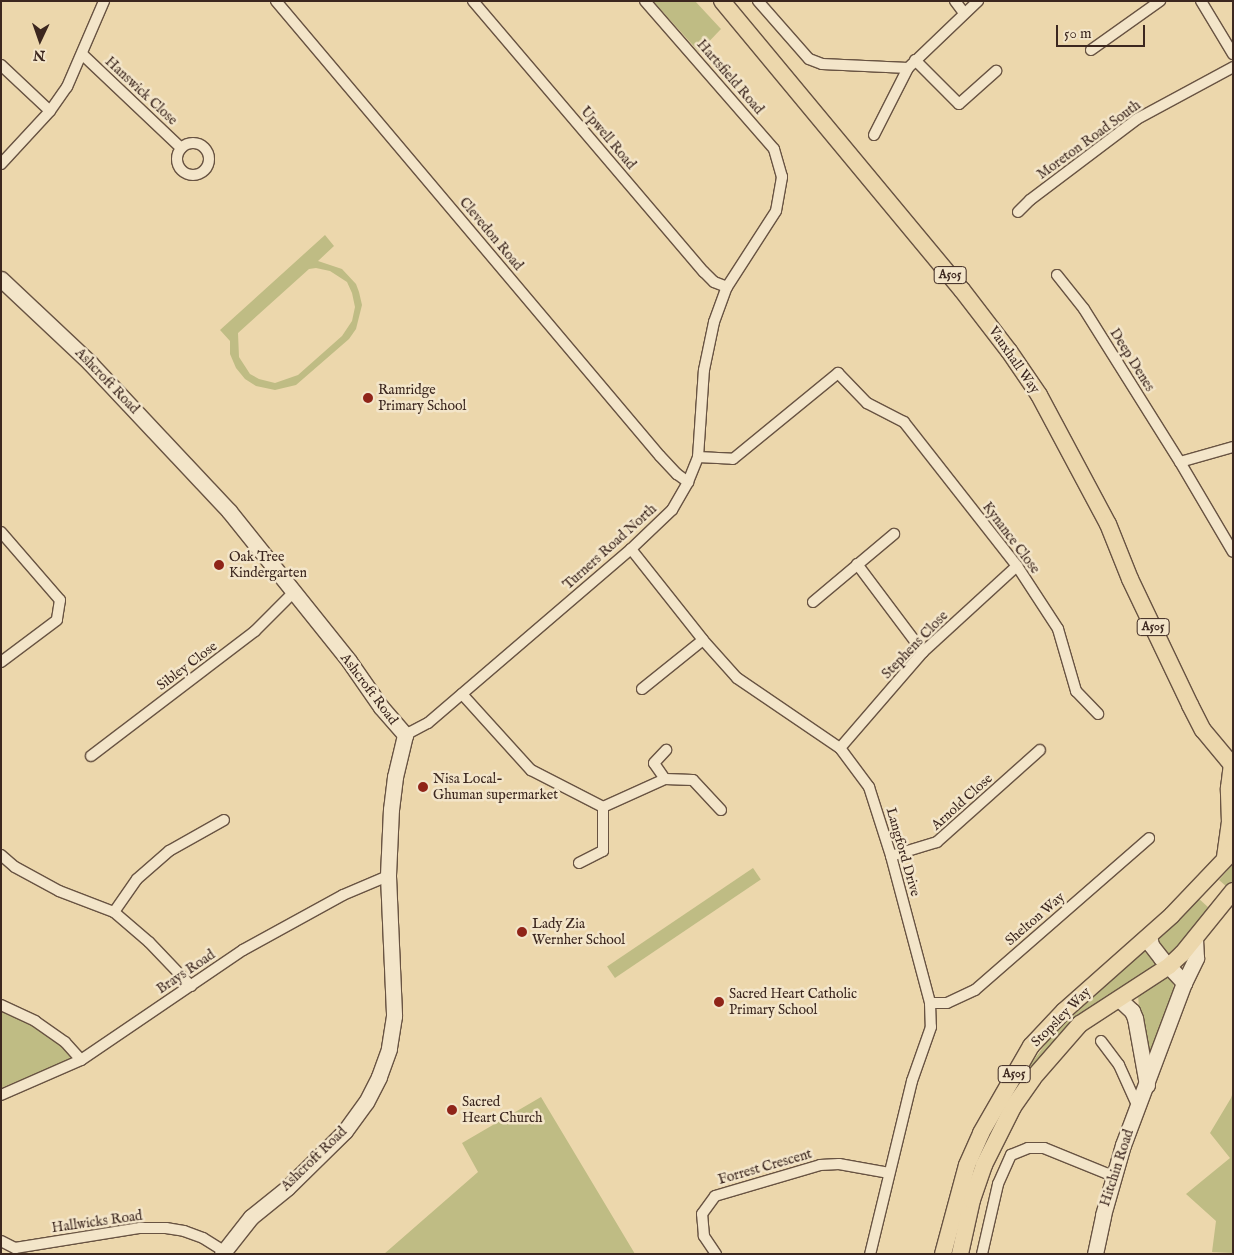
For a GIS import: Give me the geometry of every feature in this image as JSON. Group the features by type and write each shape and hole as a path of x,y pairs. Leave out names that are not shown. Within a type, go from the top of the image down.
{"main road":[{"name":"Vauxhall Way","path":"722,1 962,290 1009,351 1039,395 1108,524 1130,580 1203,730 1233,766"},
{"name":"A505","path":"1229,854 1229,788 1233,766"},
{"name":"Stopsley Way","path":"943,1254 967,1165 981,1133 1031,1046 1064,1011 1172,915 1229,854"},
{"name":"Stopsley Way","path":"960,1254 972,1200 984,1165 1013,1107 1033,1078 1064,1040 1080,1024 1169,966 1195,938 1233,891"}],"street":[{"path":"1,164 50,111 67,87 104,1"},
{"name":"Clevedon Road","path":"276,1 660,456 677,474 688,482"},
{"name":"Upwell Road","path":"473,1 704,272 714,282 727,287"},
{"name":"Hartsfield Road","path":"645,1 774,149 782,177"},
{"path":"758,1 810,59 822,64 912,64 959,104 996,71"},
{"path":"955,1 964,13"},
{"path":"874,135 912,64 978,1"},
{"path":"1091,50 1160,1"},
{"path":"1201,1 1233,54"},
{"name":"Hanswick Close","path":"82,55 181,148"},
{"path":"1,65 50,111"},
{"name":"Moreton Road South","path":"1018,212 1030,200 1136,119 1233,67"},
{"name":"Turners Road North","path":"405,734 428,723 630,549 672,510 688,482 698,457 707,345 727,287 776,211 782,177"},
{"name":"Deep Denes","path":"1056,275 1084,309 1180,462 1233,552"},
{"name":"Ashcroft Road","path":"1,278 90,363 229,511 349,661 381,707 405,734 395,777 391,809 388,876 394,1016 389,1049 379,1077 366,1102 345,1131 287,1188 251,1216 223,1252"},
{"name":"Kynance Close","path":"698,457 733,459 838,373 867,403 904,422 1017,566 1058,629 1076,691 1098,714"},
{"path":"1180,462 1233,447"},
{"path":"1,532 60,600 57,620 1,662"},
{"path":"813,602 894,534"},
{"name":"Langford Drive","path":"630,549 703,640 737,678 840,748 869,787 891,856 930,1003 931,1027 912,1081 870,1254"},
{"path":"857,564 923,652"},
{"name":"Stephens Close","path":"840,748 923,652 1017,566"},
{"name":"Sibley Close","path":"91,756 255,631 294,592"},
{"path":"642,689 703,640"},
{"path":"462,694 531,770 603,807"},
{"path":"665,779 654,762 666,750"},
{"name":"Arnold Close","path":"891,856 937,842 1040,750"},
{"path":"603,807 665,779 694,780 721,810"},
{"path":"579,863 604,851 603,807"},
{"path":"114,912 137,879 169,851 224,820"},
{"name":"Shelton Way","path":"930,1003 947,1003 975,990 1149,838"},
{"path":"1,855 15,867 59,891 114,912 149,942 191,986"},
{"name":"Brays Road","path":"1,1095 81,1060 243,950 343,895 388,876"},
{"path":"1149,935 1151,945 1184,983"},
{"name":"Hitchin Road","path":"1095,1254 1113,1176 1184,983 1196,958 1195,938"},
{"name":"Hitchin Road","path":"1119,999 1132,1011 1135,1018 1146,1085"},
{"path":"1,1005 35,1021 65,1042 81,1060"},
{"path":"1100,1040 1116,1060 1138,1107"},
{"path":"982,1254 998,1184 1011,1155 1028,1148 1044,1148 1113,1176"},
{"name":"Forrest Crescent","path":"716,1254 704,1236 702,1214 715,1196 820,1164 839,1164 889,1173"},
{"name":"Hallwicks Road","path":"1,1241 15,1248 140,1228 166,1228 184,1231 203,1238 223,1252"}],"shaded area":[{"path":"653,1 695,1 721,29 699,52"},
{"path":"325,235 334,246 318,261 342,269 356,284 362,305 356,329 349,339 296,385 275,390 256,386 245,379 236,368 230,354 230,341 220,330","holes":["316,268 330,271 347,282 355,307 352,321 342,336 298,375 275,383 259,379 250,374 239,357 238,333 309,269"]},
{"path":"1233,864 1233,881 1227,887 1219,880"},
{"path":"753,868 761,880 615,978 607,966"},
{"path":"1197,897 1209,908 1169,958 1158,944 1158,940"},
{"path":"1144,951 1158,963 1158,966 1029,1072 953,1254 949,1254 979,1151 1017,1083 1047,1042 1064,1024"},
{"path":"1167,976 1173,978 1174,991 1152,1054 1148,1057 1141,1032 1138,995"},
{"path":"1,1011 59,1042 73,1058 1,1088"},
{"path":"1233,1092 1233,1253 1212,1252 1216,1221 1186,1194 1230,1158 1210,1133"},
{"path":"541,1097 635,1254 384,1254 478,1172 462,1143"}],"place":[{"name":"Ramridge Primary School","path":"368,398"},
{"name":"Oak Tree Kindergarten","path":"219,565"},
{"name":"Nisa Local- Ghuman supermarket","path":"423,787"},
{"name":"Lady Zia Wernher School","path":"522,932"},
{"name":"Sacred Heart Catholic Primary School","path":"719,1002"},
{"name":"Sacred Heart Church","path":"452,1110"}]}
